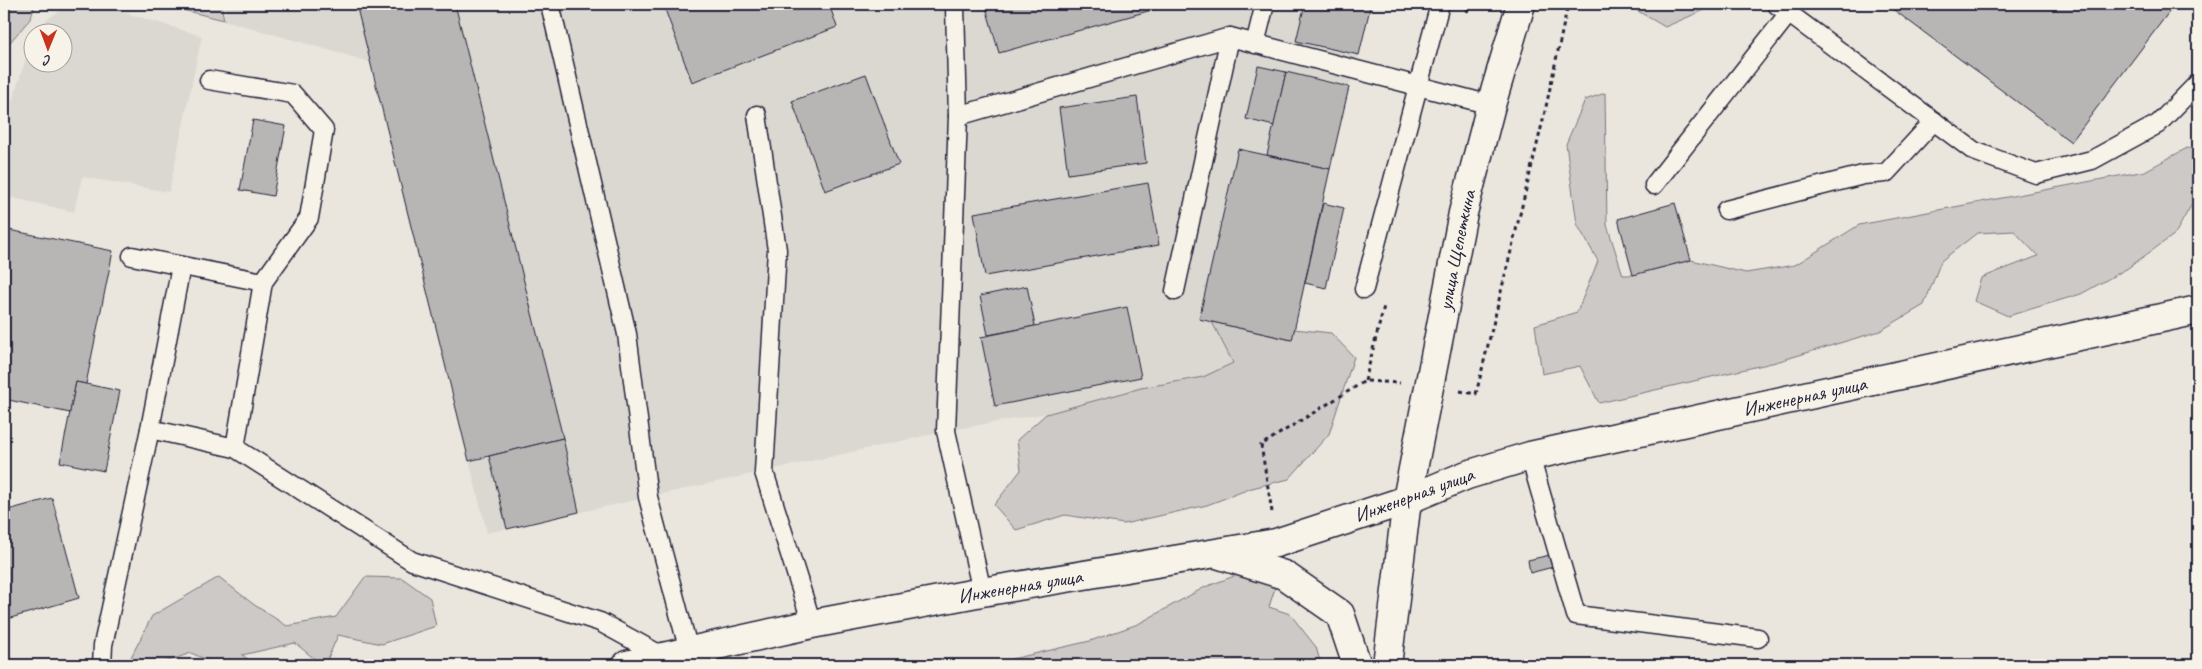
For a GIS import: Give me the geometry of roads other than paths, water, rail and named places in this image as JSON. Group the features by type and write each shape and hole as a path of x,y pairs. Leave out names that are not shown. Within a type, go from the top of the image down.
{"street":[{"name":"улица Щепеткина","path":"1387,665 1407,500 1463,213 1491,105 1521,4"},
{"name":"Инженерная улица","path":"627,665 812,624 982,592 1276,543 1407,500 1467,475 1530,456 2198,310"},
{"path":"1216,554 1284,575 1340,614 1358,665"}],"lane":[{"path":"550,4 627,334 648,497 677,654"},
{"path":"1255,44 1265,4"},
{"path":"1364,289 1440,4"},
{"path":"955,7 958,116 946,432 982,592"},
{"path":"1654,185 1782,9 1974,151 2036,174 2092,160 2158,124 2198,83"},
{"path":"1175,291 1230,37"},
{"path":"958,116 1230,37 1491,105"},
{"path":"209,80 293,94 324,130 309,218 263,282 234,448"},
{"path":"758,115 777,250 764,472 812,624"},
{"path":"1726,210 1863,175 1886,173 1934,121"},
{"path":"132,256 263,282"},
{"path":"102,665 103,645 150,429 181,266"},
{"path":"150,429 234,448 412,561 600,622 677,654"},
{"path":"1530,456 1576,615 1758,638"}]}
